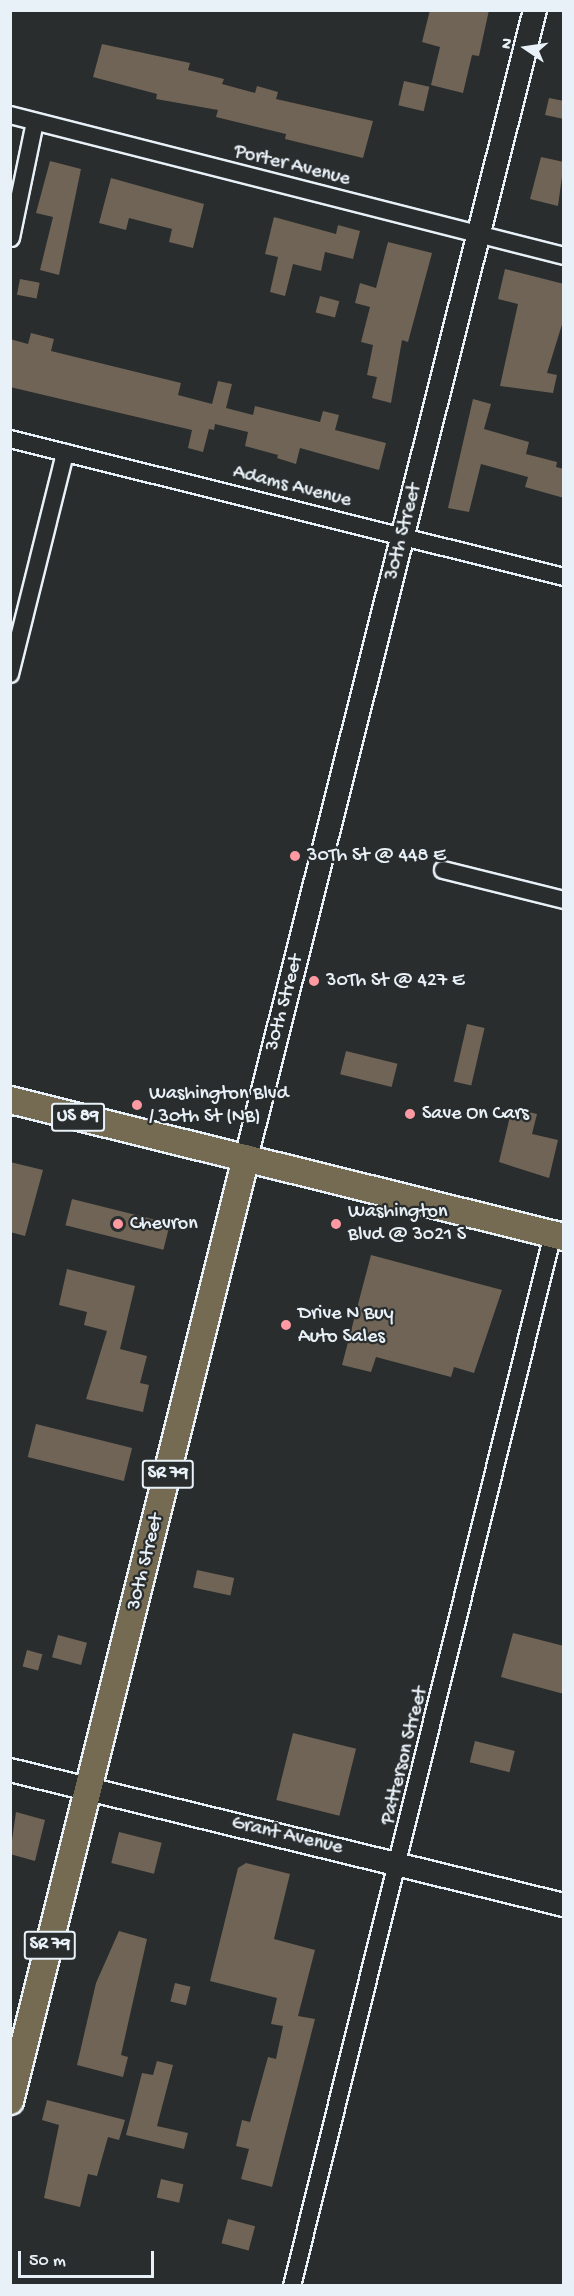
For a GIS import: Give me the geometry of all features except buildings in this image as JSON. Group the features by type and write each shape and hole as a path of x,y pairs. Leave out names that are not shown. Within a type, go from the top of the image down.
{"main road":[{"name":"30th Street","path":"10,2101 535,10"},
{"name":"US 89","path":"10,1100 558,1236"},
{"name":"Grant Avenue","path":"10,1770 400,1863 564,1905"}],"street":[{"name":"Porter Avenue","path":"10,115 564,256"},
{"path":"10,238 35,122"},
{"name":"Adams Avenue","path":"10,439 564,577"},
{"path":"10,674 65,453"},
{"path":"443,870 564,900"},
{"name":"Patterson Street","path":"292,2286 558,1236"}],"place":[{"name":"30Th St @ 448 E","path":"295,856"},
{"name":"30Th St @ 427 E","path":"314,981"},
{"name":"Washington Blvd / 30th St (NB)","path":"137,1105"},
{"name":"Save On Cars","path":"410,1114"},
{"name":"Chevron","path":"118,1224"},
{"name":"Washington Blvd @ 3021 S","path":"336,1224"},
{"name":"Drive N Buy Auto Sales","path":"286,1325"}]}
